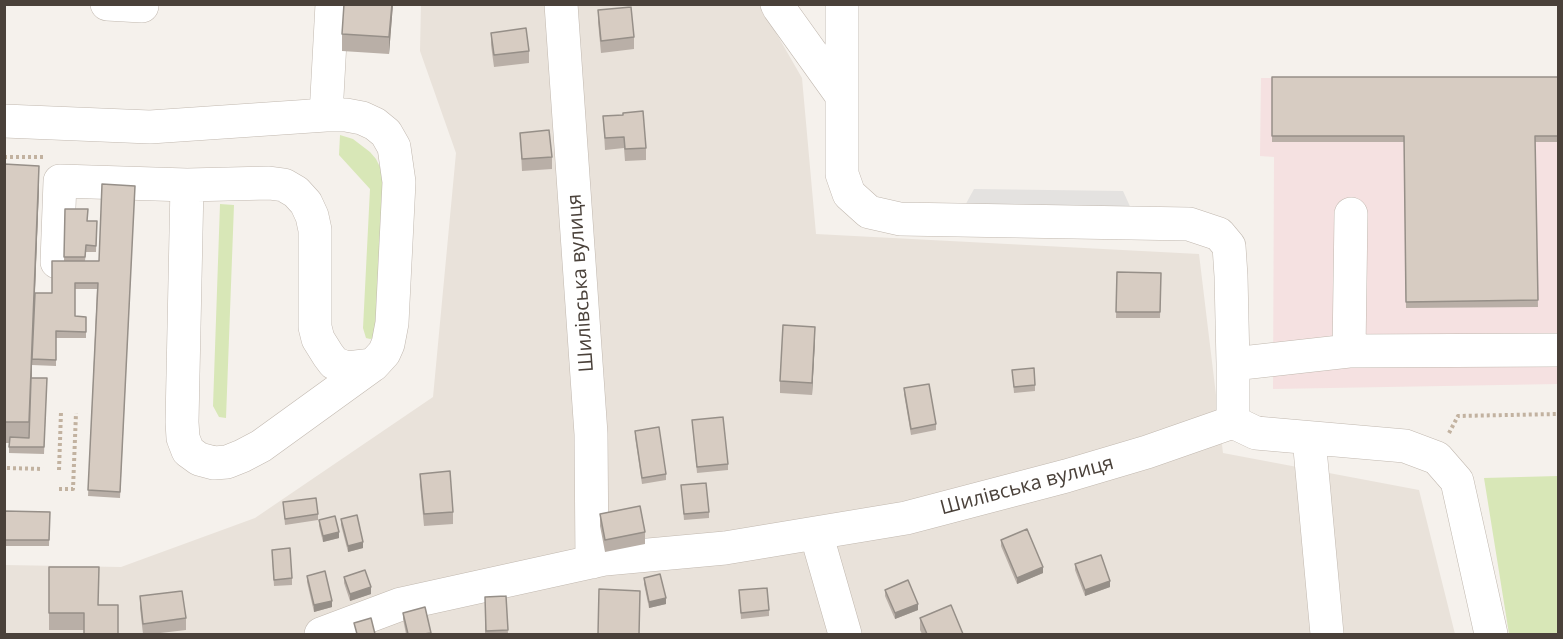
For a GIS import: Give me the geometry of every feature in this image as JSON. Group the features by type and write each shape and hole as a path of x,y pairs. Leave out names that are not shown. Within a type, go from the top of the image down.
{"street":[{"path":"107,4 142,6 142,4"},
{"path":"326,114 332,4"},
{"name":"Шилівська вулиця","path":"561,4 591,434 592,562"},
{"path":"777,4 842,96"},
{"path":"842,4 842,174 849,194 869,212 900,219 1189,224 1219,234 1229,246 1233,422 1256,434 1405,446 1437,458 1457,481 1491,634"},
{"path":"4,121 160,127 346,114 375,123 386,132 394,147 399,182 392,323 384,353 373,366 261,446 227,462 214,463 199,459 188,451 183,438 187,184"},
{"path":"57,262 60,181 284,185 296,192 306,203 312,216 315,230 315,327 318,339 334,363 347,368 373,366"},
{"path":"1349,351 1351,214"},
{"path":"1233,364 1349,351 1558,350"},
{"name":"Шилівська вулиця","path":"321,634 401,604 605,559 725,548 906,518 1148,452 1233,422"},
{"path":"1309,438 1326,634"},
{"path":"816,533 845,634"}],"path":[{"path":"4,157 46,157"},
{"path":"59,470 61,412"},
{"path":"58,489 73,489 76,413"},
{"path":"1437,458 1458,416 1558,414"},
{"path":"7,468 43,470"}],"shaded area":[{"path":"421,4 760,5 802,78 816,234 1199,254 1223,453 1419,490 1455,634 5,634 5,565 121,567 255,518 433,397 456,153 420,51"},
{"path":"1261,78 1558,78 1558,384 1273,389 1274,157 1260,156"},
{"path":"974,189 1123,191 1133,213 962,211"}],"green space":[{"path":"340,135 353,139 370,152 384,175 377,329 374,338 370,339 366,338 363,328 370,189 339,155"},
{"path":"220,204 234,205 226,418 219,417 213,406"},
{"path":"1558,476 1558,634 1509,634 1484,478"}],"building":[{"path":"344,4 392,4 389,37 342,34"},
{"path":"631,7 634,37 601,41 598,10"},
{"path":"526,28 529,51 494,55 491,33"},
{"path":"1272,77 1558,77 1558,136 1535,136 1538,300 1406,302 1404,136 1272,136"},
{"path":"643,111 646,148 625,149 624,137 605,138 603,116"},
{"path":"549,130 552,157 522,159 520,133"},
{"path":"4,164 39,166 29,422 4,422"},
{"path":"102,184 135,186 120,492 88,490 98,283 75,283 75,316 86,317 86,332 56,331 56,360 32,359 35,293 52,293 52,261 99,261"},
{"path":"65,209 88,209 87,221 97,221 96,246 86,245 85,257 64,257"},
{"path":"1117,272 1161,273 1160,312 1116,312"},
{"path":"783,325 815,327 812,383 780,381"},
{"path":"1034,368 1035,385 1014,387 1012,370"},
{"path":"31,378 47,378 44,447 9,447 10,437 29,438"},
{"path":"929,384 936,424 911,429 904,388"},
{"path":"723,417 728,464 697,467 692,420"},
{"path":"659,427 666,474 642,478 635,431"},
{"path":"450,471 453,512 424,514 420,474"},
{"path":"706,483 709,512 684,514 681,485"},
{"path":"316,498 318,514 285,519 283,502"},
{"path":"640,506 645,532 605,540 600,514"},
{"path":"4,511 50,512 49,540 4,540"},
{"path":"357,515 363,542 348,546 341,519"},
{"path":"335,516 339,532 323,536 319,520"},
{"path":"1027,529 1043,567 1017,578 1001,540"},
{"path":"290,548 292,578 274,580 272,550"},
{"path":"1101,555 1110,581 1085,590 1075,564"},
{"path":"49,567 99,567 98,605 118,605 118,634 84,634 84,613 49,613"},
{"path":"365,570 371,587 350,594 344,577"},
{"path":"325,571 332,601 314,605 307,576"},
{"path":"660,574 666,598 649,602 644,578"},
{"path":"908,580 918,604 895,613 885,590"},
{"path":"767,588 769,610 741,613 739,590"},
{"path":"599,589 640,591 639,634 598,634"},
{"path":"182,591 186,618 143,624 140,596"},
{"path":"506,596 508,630 486,631 485,597"},
{"path":"951,605 963,634 927,634 920,618"},
{"path":"425,607 431,633 408,634 403,613"},
{"path":"371,618 375,634 357,634 354,623"}]}
